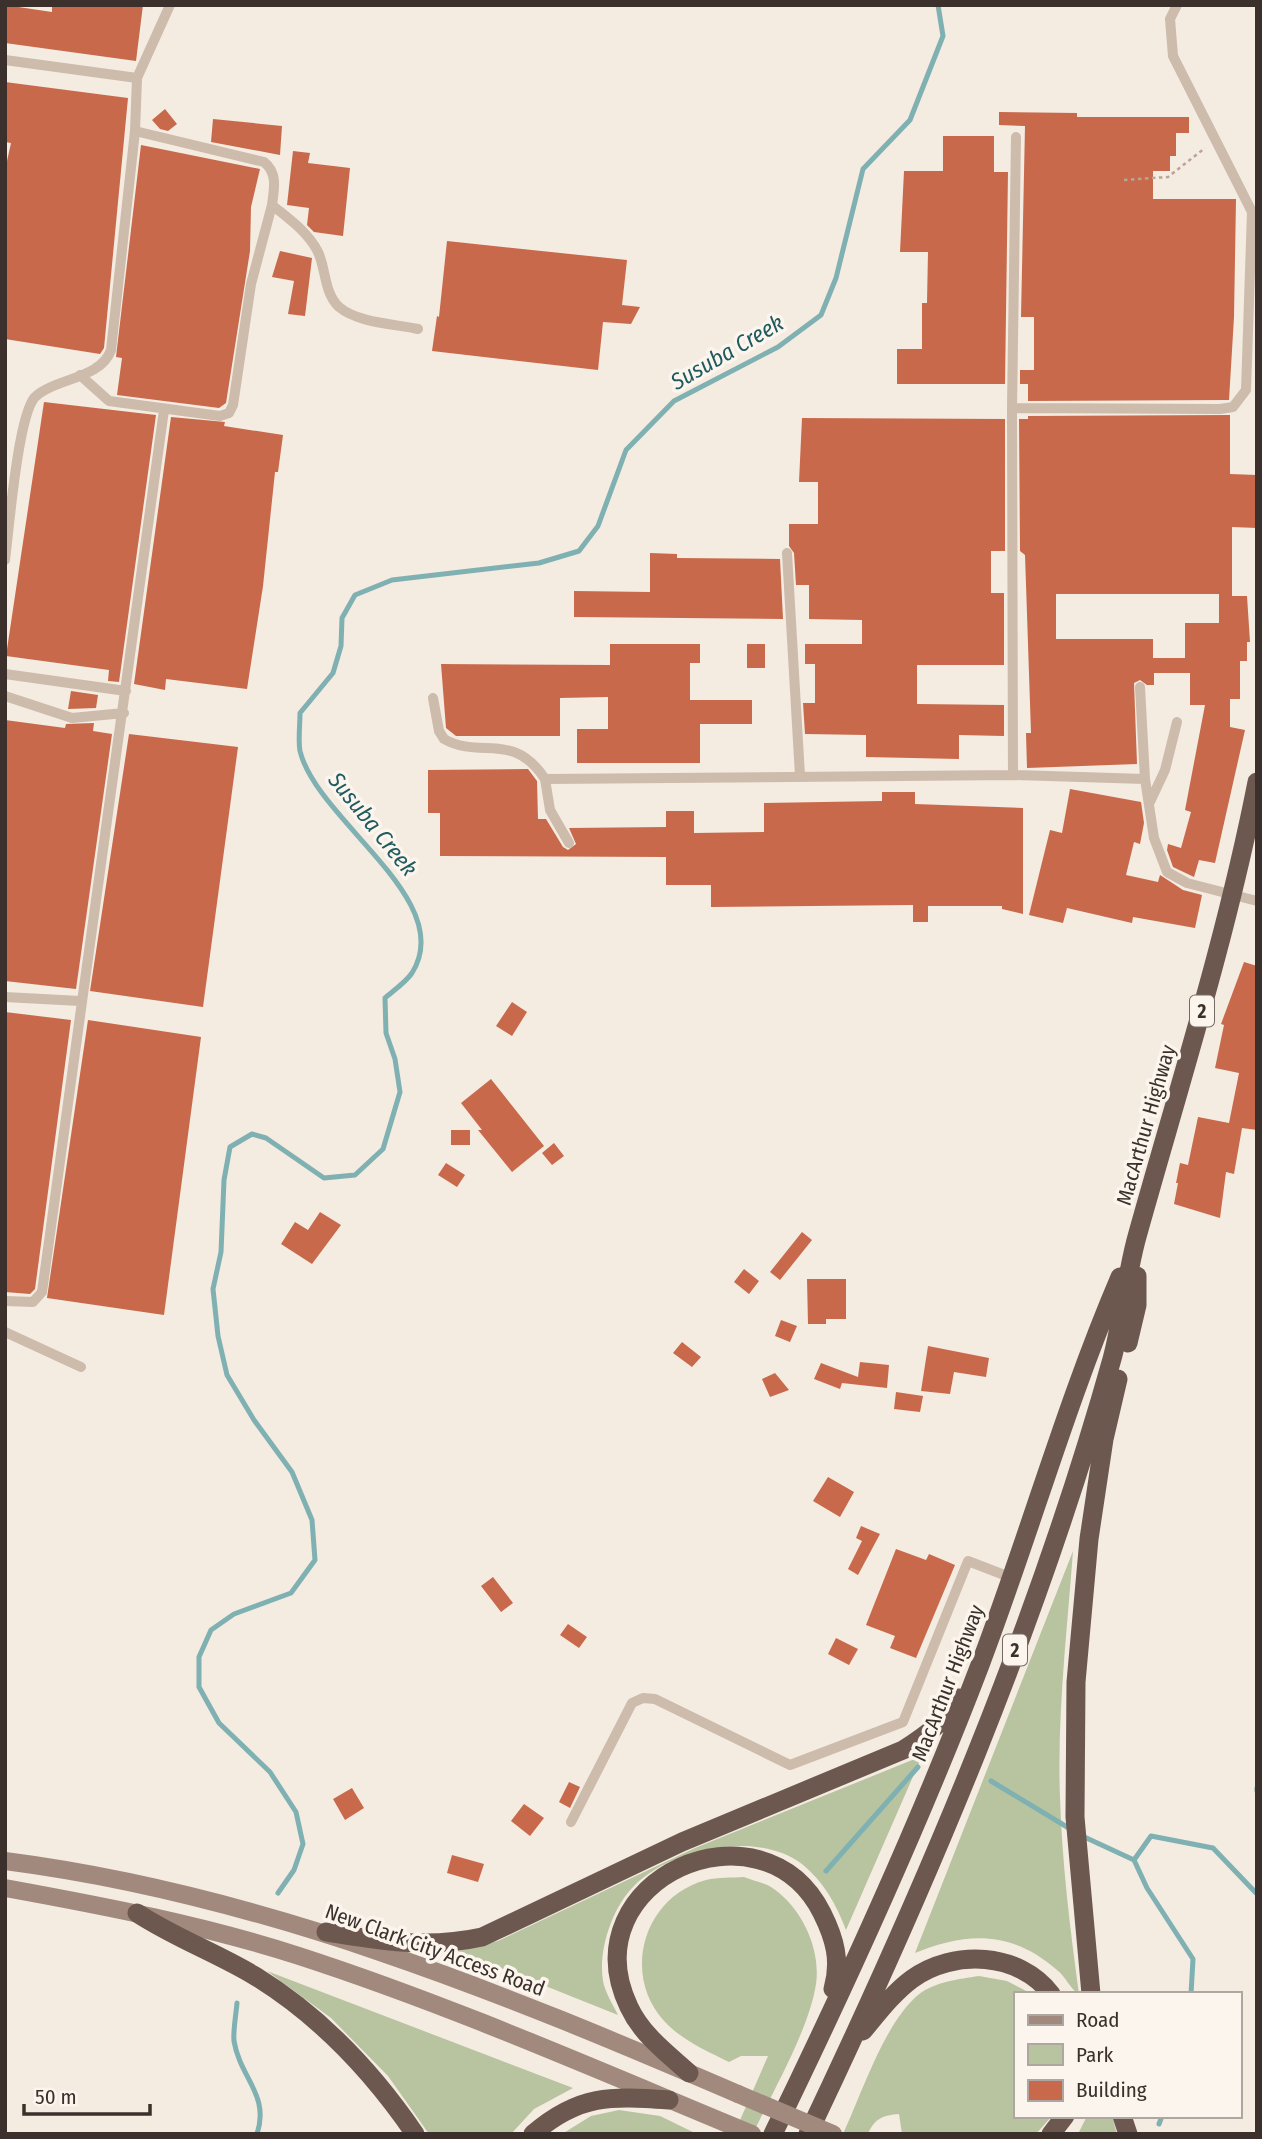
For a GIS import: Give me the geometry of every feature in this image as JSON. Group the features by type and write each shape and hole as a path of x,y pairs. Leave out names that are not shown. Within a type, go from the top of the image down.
{"highway":[{"name":"MacArthur Highway","path":"808,2134 931,1862 1006,1676 1112,1357 1137,1237 1252,833 1257,782"},
{"name":"MacArthur Highway","path":"773,2134 906,1852 1012,1578 1090,1348 1137,1237"},
{"path":"1091,1992 1075,1816 1076,1682 1089,1539 1113,1396 1137,1305 1137,1237"},
{"path":"326,1932 407,1945 453,1944 482,1937 517,1923 682,1842 903,1750 924,1737 952,1711 980,1665"},
{"path":"689,2073 646,2034 628,2007 620,1978 617,1949 625,1919 645,1891 665,1874 688,1861 743,1857 766,1862 787,1872 816,1900 832,1933 839,1968 822,2034"},
{"path":"137,1913 168,1934 220,1957 288,1997 349,2052 376,2081 415,2134"},
{"path":"849,2048 911,1980 932,1967 954,1961 979,1959 1006,1962 1028,1972 1049,1992"},
{"path":"533,2134 554,2115 580,2102 615,2096 669,2100"},
{"path":"1051,2134 1063,2118"}],"main road":[{"name":"New Clark City Access Road","path":"5,1861 71,1870 172,1890 326,1932 427,1967 833,2134"},
{"path":"5,1888 137,1913 244,1940 387,1986 752,2134"}],"lane":[{"path":"5,559 29,408 43,391 103,362 111,350 135,131 138,78 170,5"},
{"path":"1012,408 1220,410 1234,407 1244,397 1247,384 1253,217 1172,56 1170,19 1177,5"},
{"path":"5,60 138,78"},
{"path":"80,375 109,401 220,416 231,409 251,284 272,205 272,169 260,159 135,131"},
{"path":"1013,775 1012,408 1016,137"},
{"path":"272,205 309,237 316,248 327,285 339,307 364,318 418,329"},
{"path":"5,1301 33,1302 42,1293 80,1001 124,713 164,410"},
{"path":"787,553 800,776"},
{"path":"5,674 126,691"},
{"path":"1140,687 1145,779 1154,838 1167,872 1188,883 1257,901"},
{"path":"5,696 72,718 124,713"},
{"path":"433,698 439,731 444,740 512,750 531,762 545,779 550,810 569,843"},
{"path":"1150,802 1166,770 1177,722"},
{"path":"545,779 1013,775 1145,779"},
{"path":"5,997 80,1001"},
{"path":"5,1332 81,1367"},
{"path":"571,1822 632,1703 655,1699 790,1765 903,1721 968,1561 1012,1578"}],"path":[{"path":"1124,180 1168,177 1215,139"}],"green space":[{"path":"1073,1551 1059,1766 1065,1871 1079,1992 1040,1957 1006,1942 971,1938 915,1953"},
{"path":"922,1756 846,1930 828,1894 817,1878 802,1864 784,1854 739,1846 692,1853 670,1862 650,1873 626,1895 608,1930 602,1969 604,1985 618,2015 458,1951 498,1941 695,1848"},
{"path":"744,1877 771,1887 793,1907 812,1944 817,1971 806,2021 753,2134 734,2134 768,2056 741,2056 729,2062 680,2035 665,2022 652,2003 644,1982 642,1961 645,1940 654,1920 667,1903 684,1889 706,1880"},
{"path":"267,1971 573,2088 534,2109 511,2134 429,2134 388,2076 331,2018"},
{"path":"979,1976 1007,1981 1028,1992 1014,1992 1014,2118 1050,2118 1036,2134 902,2134 899,2114 880,2119 868,2134 843,2134 884,2041 895,2023 918,1995 947,1982"},
{"path":"619,2110 660,2116 697,2134 562,2134 591,2116"},
{"path":"1086,2118 1113,2118 1117,2134 1078,2134"}],"building":[{"path":"5,5 52,12 52,5 143,5 136,61 5,43"},
{"path":"5,82 128,98 104,348 100,354 5,339 5,170 11,143 5,142"},
{"path":"165,109 177,124 168,131 160,129 152,120"},
{"path":"999,112 1077,113 1077,117 1189,117 1189,133 1176,133 1176,156 1170,156 1170,171 1153,171 1153,199 1236,199 1234,317 1229,400 1028,401 1028,384 1020,384 1020,370 1034,370 1034,317 1021,317 1025,126 999,125"},
{"path":"213,119 282,126 280,155 211,142"},
{"path":"943,136 994,136 994,172 1008,172 1005,384 897,384 897,349 922,349 922,303 927,303 928,252 900,252 904,171 943,171"},
{"path":"141,145 260,169 251,207 250,251 226,403 219,408 117,395 122,358 116,357"},
{"path":"293,151 310,153 308,163 350,168 343,236 314,232 307,225 309,208 287,205"},
{"path":"447,241 627,260 622,305 640,307 631,324 603,322 598,370 432,351 437,316 439,317"},
{"path":"280,251 312,258 305,316 288,314 294,281 272,277"},
{"path":"44,402 156,415 119,682 108,681 109,670 6,656"},
{"path":"1230,415 1230,474 1257,475 1257,528 1232,527 1232,596 1247,596 1250,642 1247,642 1247,661 1240,661 1240,699 1230,699 1230,727 1245,730 1215,863 1199,860 1194,877 1173,867 1167,850 1168,844 1181,848 1191,812 1185,810 1205,705 1190,705 1190,673 1154,673 1154,685 1147,685 1140,680 1134,683 1137,764 1027,768 1026,733 1031,733 1025,555 1020,551 1019,419 1028,419 1028,416","holes":["1056,594 1219,594 1219,623 1185,623 1185,658 1153,658 1153,639 1056,639"]},
{"path":"171,417 225,422 224,426 283,435 278,472 275,472 263,586 247,689 166,679 165,690 134,684"},
{"path":"802,418 1005,419 1005,551 991,551 991,593 1004,593 1004,665 917,665 917,704 1004,705 1004,736 959,735 959,759 866,757 866,735 805,734 803,703 815,703 815,664 805,664 805,644 862,644 862,620 809,619 809,585 796,585 794,553 789,546 789,524 818,524 818,482 799,482"},
{"path":"650,553 677,554 677,558 780,559 783,619 574,617 574,591 650,592"},
{"path":"610,644 700,644 700,663 690,663 690,700 752,700 752,724 700,724 700,763 577,763 577,729 608,729 608,697 560,698 560,736 456,736 446,728 441,664 610,665"},
{"path":"747,644 765,644 765,668 747,668"},
{"path":"71,691 98,695 96,708 68,709"},
{"path":"5,720 65,728 66,724 94,723 93,731 112,734 76,989 5,981"},
{"path":"129,734 238,747 203,1007 90,991"},
{"path":"528,769 537,781 538,819 546,819 563,847 568,850 576,844 569,828 666,827 666,811 694,811 694,833 764,832 764,803 882,801 882,792 915,792 915,804 1023,808 1023,914 1002,909 1002,906 928,906 928,922 913,922 913,905 711,907 711,885 666,885 666,857 440,856 440,813 428,813 428,770"},
{"path":"1070,789 1141,802 1144,823 1140,844 1134,842 1126,875 1158,882 1160,875 1183,890 1202,895 1195,928 1133,917 1132,923 1067,908 1063,923 1029,915 1050,830 1062,833"},
{"path":"1244,962 1257,966 1257,1130 1242,1128 1234,1174 1226,1172 1220,1218 1174,1204 1180,1163 1188,1165 1198,1117 1229,1123 1239,1073 1215,1068 1224,1025 1221,1024"},
{"path":"512,1002 527,1012 512,1036 496,1026"},
{"path":"5,1012 71,1020 35,1289 30,1294 5,1292"},
{"path":"88,1020 201,1037 164,1315 47,1298"},
{"path":"491,1079 544,1146 512,1172 478,1130 482,1130 461,1103"},
{"path":"451,1130 470,1130 470,1145 451,1145"},
{"path":"554,1143 564,1156 552,1165 542,1153"},
{"path":"446,1163 465,1175 457,1187 438,1175"},
{"path":"320,1212 341,1225 312,1264 281,1244 295,1222 308,1230"},
{"path":"802,1232 812,1240 780,1280 770,1272"},
{"path":"744,1269 759,1281 749,1294 734,1282"},
{"path":"807,1279 846,1279 846,1319 826,1319 826,1324 808,1324"},
{"path":"781,1320 797,1326 790,1342 775,1336"},
{"path":"682,1342 701,1357 692,1367 673,1353"},
{"path":"928,1346 989,1358 986,1377 954,1372 950,1394 921,1391"},
{"path":"860,1362 889,1365 887,1388 842,1383 840,1389 814,1379 821,1363 858,1377"},
{"path":"775,1373 789,1390 770,1397 762,1379"},
{"path":"896,1392 923,1396 920,1412 894,1409"},
{"path":"828,1477 854,1492 840,1517 813,1501"},
{"path":"861,1526 880,1534 858,1575 848,1569 862,1541 856,1538"},
{"path":"896,1549 926,1560 929,1554 955,1565 916,1658 890,1648 895,1636 866,1625"},
{"path":"493,1577 513,1603 501,1612 481,1586"},
{"path":"568,1624 587,1637 579,1648 560,1635"},
{"path":"836,1638 858,1649 849,1665 828,1654"},
{"path":"569,1782 580,1787 570,1808 559,1802"},
{"path":"352,1788 364,1808 345,1820 333,1799"},
{"path":"524,1804 544,1818 530,1836 511,1821"},
{"path":"452,1855 484,1864 478,1882 447,1873"}],"waterway":[{"name":"Susuba Creek","path":"278,1893 294,1870 303,1844 296,1812 270,1772 219,1723 199,1687 199,1657 211,1630 234,1614 291,1593 315,1560 312,1520 292,1472 254,1420 227,1375 218,1336 213,1289 221,1252 224,1180 230,1147 252,1134 266,1138 324,1178 355,1175 383,1149 400,1092 395,1059 386,1033 385,998 412,973 421,945 416,917 401,889 312,778 300,751 300,713 333,673 341,646 342,618 355,595 392,580 539,563 579,551 598,526 626,450 674,401 778,347 821,315 836,278 863,169 910,120 943,36 938,5"},
{"path":"826,1871 918,1767"},
{"path":"991,1781 1072,1830"},
{"path":"1080,1835 1134,1860"},
{"path":"1191,1992 1193,1959 1147,1888 1134,1860 1151,1836 1213,1848 1257,1894"},
{"name":"Susuba Creek","path":"237,2003 234,2041 260,2108 257,2134"},
{"path":"1159,2124 1161,2118"}]}
